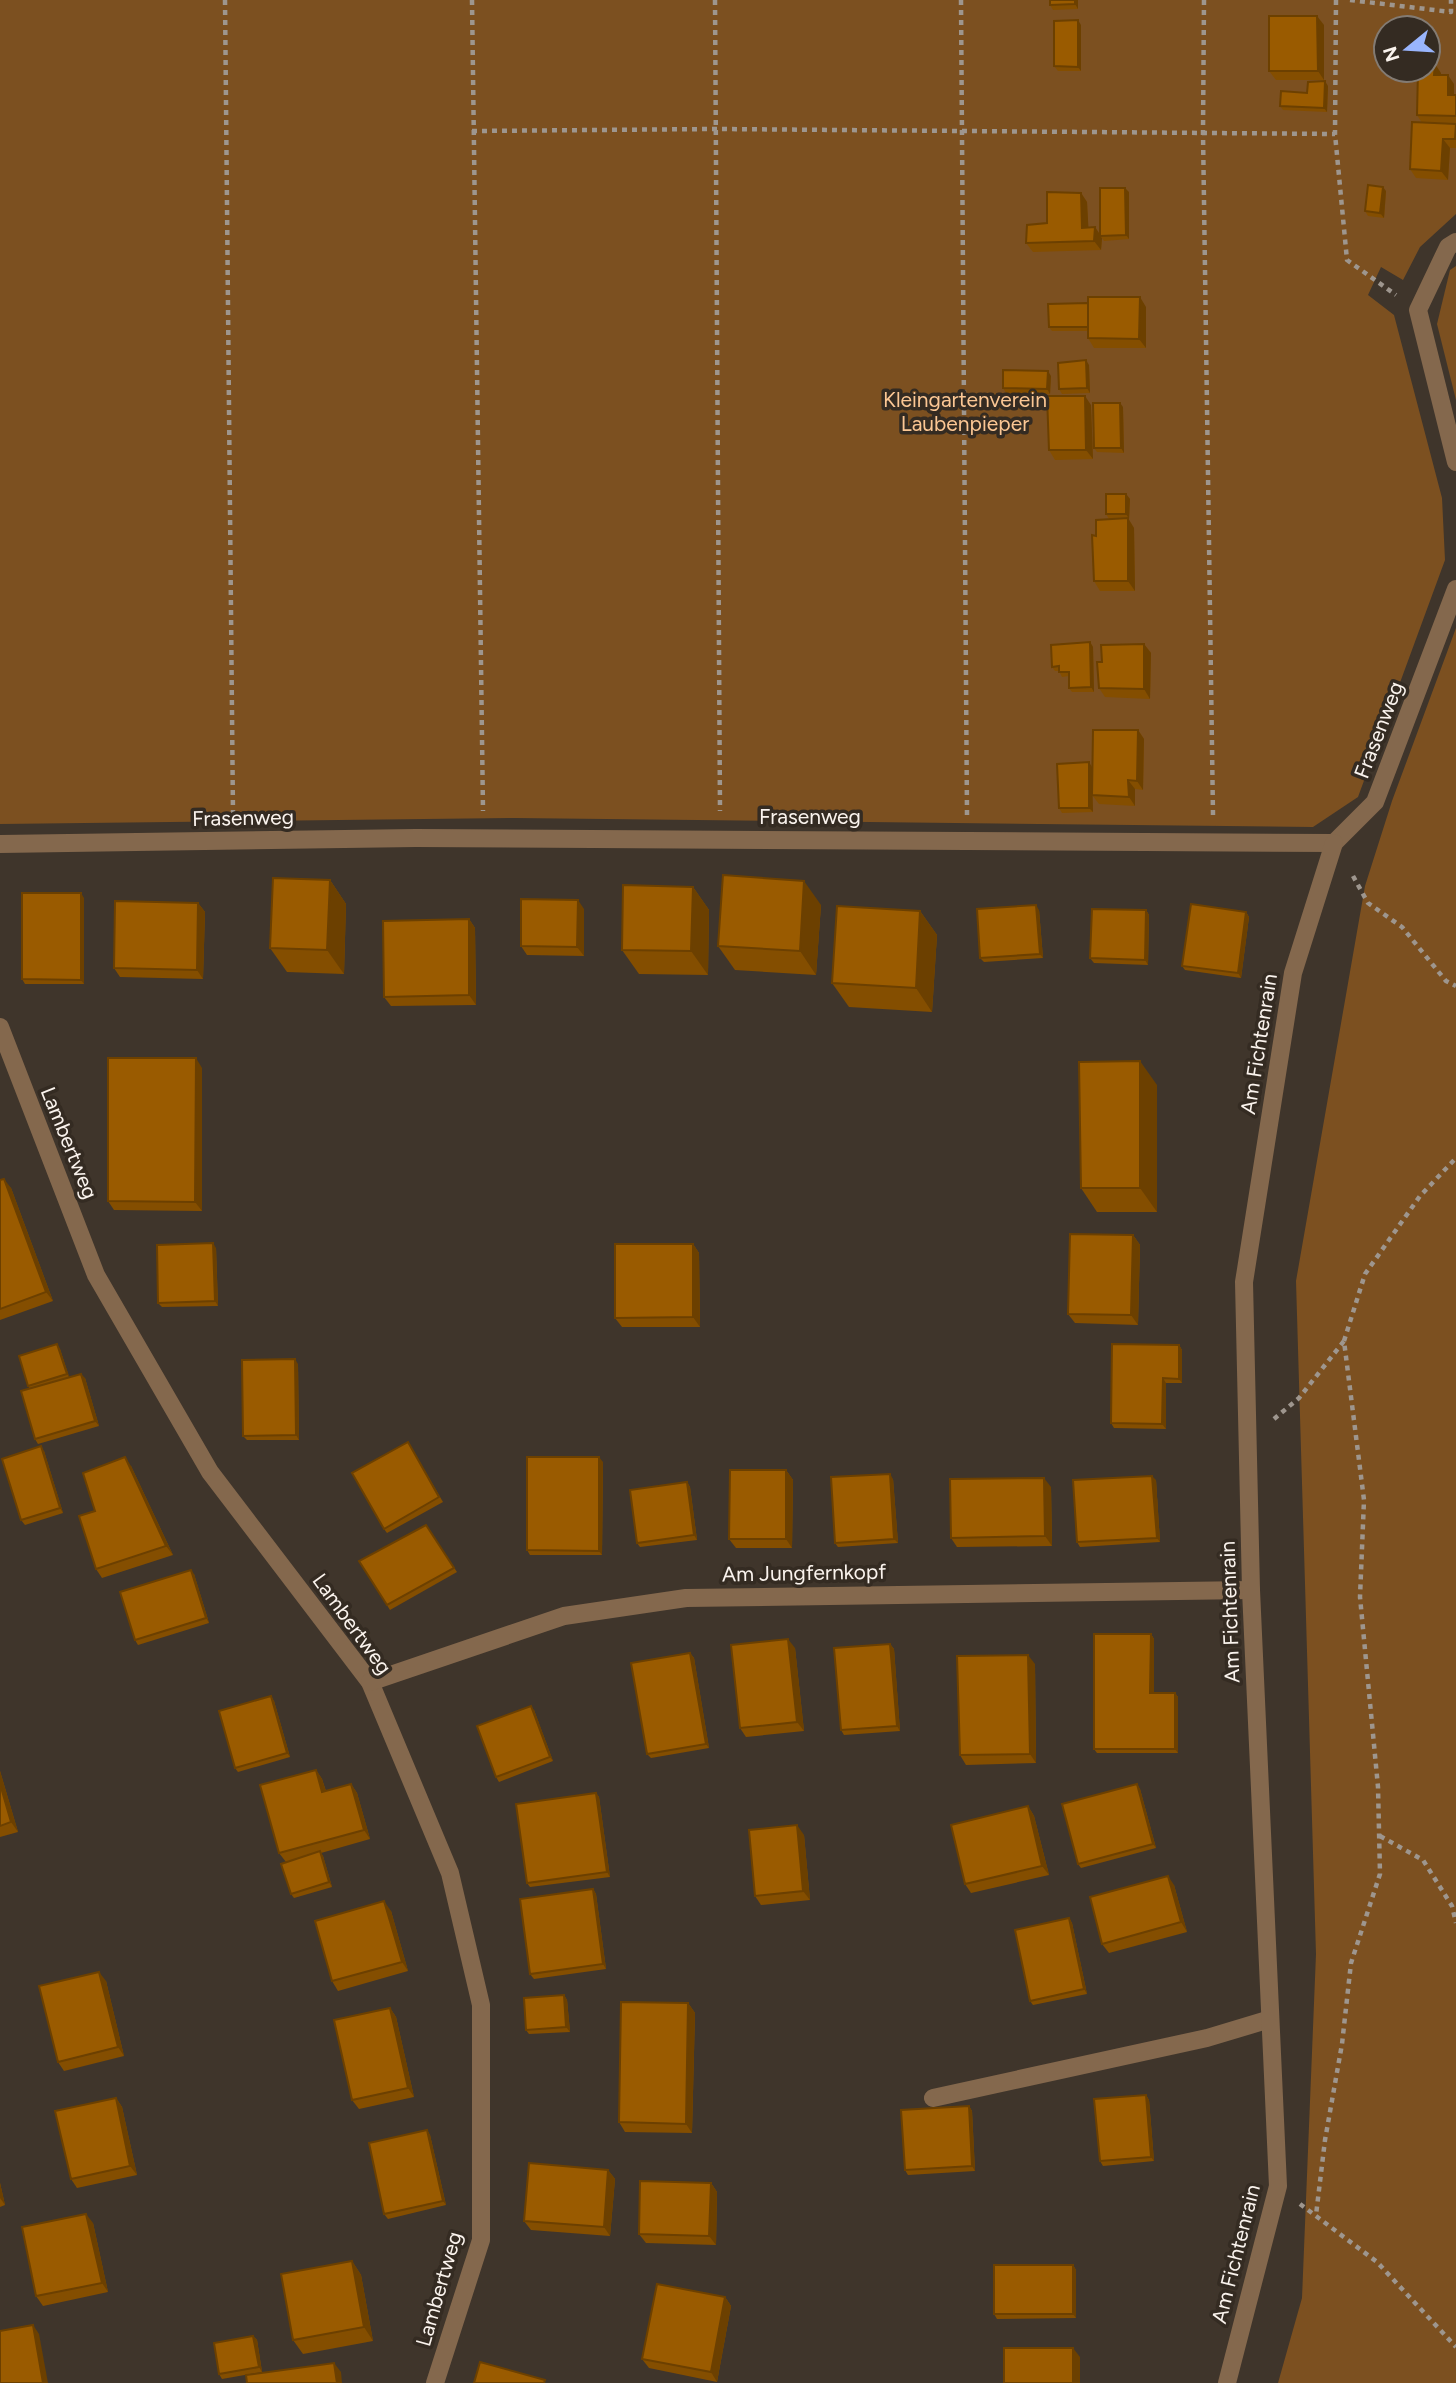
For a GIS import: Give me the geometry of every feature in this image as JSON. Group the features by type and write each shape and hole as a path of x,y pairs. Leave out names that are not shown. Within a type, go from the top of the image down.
{"street":[{"path":"1456,242 1448,247 1418,310 1456,462"},
{"name":"Frasenweg","path":"0,844 483,838 1334,843 1376,802 1456,589"},
{"name":"Am Fichtenrain","path":"1227,2383 1278,2186 1251,1590 1244,1282 1293,973 1334,843"},
{"name":"Lambertweg","path":"0,1027 96,1275 210,1472 370,1682 450,1872 481,2005 481,2241 435,2383"},
{"name":"Am Jungfernkopf","path":"370,1682 564,1616 686,1598 1251,1590"},
{"path":"933,2098 1207,2038 1270,2019"}],"path":[{"path":"225,0 232,841"},
{"path":"472,0 483,838"},
{"path":"715,0 720,839"},
{"path":"961,0 967,841"},
{"path":"1204,0 1203,133 1213,817 1210,842"},
{"path":"1336,0 1335,134 1347,260 1418,310"},
{"path":"1350,0 1451,12 1451,0"},
{"path":"472,131 717,129 1335,134"},
{"path":"1334,843 1368,903 1402,927 1446,981 1456,986"},
{"path":"1248,1443 1299,1398 1345,1341 1365,1274 1420,1196 1456,1158"},
{"path":"1345,1341 1364,1500 1360,1597 1378,1787 1380,1874 1351,1963 1342,2044 1325,2140 1316,2216 1377,2262 1456,2347"},
{"path":"1379,1836 1423,1860 1451,1906 1456,1923"}],"green space":[{"name":"Kleingartenverein Laubenpieper","path":"0,0 1456,0 1456,214 1420,247 1403,280 1381,267 1368,295 1394,315 1442,498 1445,560 1358,797 1313,827 515,818 0,824"},
{"path":"1456,266 1456,400 1437,324 1450,270"},
{"path":"1456,628 1456,2383 1278,2383 1302,2298 1316,1954 1296,1281 1365,886 1392,801"}],"building":[{"path":"1050,0 1075,0 1075,4 1050,5"},
{"path":"1269,16 1317,16 1318,71 1269,71"},
{"path":"1078,20 1078,67 1054,66 1054,21"},
{"path":"1442,75 1448,75 1448,95 1456,95 1456,116 1417,115 1418,84 1442,84"},
{"path":"1325,81 1324,108 1280,106 1281,91 1307,93 1308,82"},
{"path":"1412,122 1456,124 1455,139 1443,139 1441,171 1410,169"},
{"path":"1368,185 1383,187 1380,213 1365,211"},
{"path":"1100,188 1125,188 1126,235 1100,236"},
{"path":"1047,192 1081,193 1082,228 1095,227 1094,241 1026,243 1027,225 1047,223"},
{"path":"1088,297 1140,297 1139,339 1088,338"},
{"path":"1088,303 1088,327 1049,327 1048,304"},
{"path":"1086,360 1087,388 1059,389 1058,363"},
{"path":"1003,370 1048,371 1047,389 1003,388"},
{"path":"1047,396 1085,396 1086,450 1049,450"},
{"path":"1093,403 1120,403 1121,448 1094,448"},
{"path":"1106,494 1126,494 1126,514 1106,514"},
{"path":"1128,518 1128,581 1094,581 1092,535 1096,536 1096,520"},
{"path":"1090,642 1091,687 1069,688 1069,672 1059,672 1059,666 1052,667 1051,645"},
{"path":"1144,644 1144,689 1099,688 1097,662 1102,662 1101,645"},
{"path":"1093,730 1138,730 1137,781 1128,780 1129,797 1092,795"},
{"path":"1089,762 1089,808 1059,808 1057,764"},
{"path":"723,875 804,881 800,951 718,946"},
{"path":"273,878 330,880 327,950 270,948"},
{"path":"623,885 693,887 691,951 622,950"},
{"path":"22,893 81,893 81,980 22,979"},
{"path":"521,899 578,900 577,947 521,946"},
{"path":"115,901 198,903 197,970 114,968"},
{"path":"1191,904 1246,912 1238,973 1182,966"},
{"path":"1036,905 1040,954 980,958 977,909"},
{"path":"837,906 920,911 916,988 832,983"},
{"path":"1092,909 1146,910 1145,960 1090,958"},
{"path":"469,919 469,995 384,997 383,921"},
{"path":"108,1058 196,1058 195,1202 108,1201"},
{"path":"1140,1061 1140,1188 1081,1188 1079,1062"},
{"path":"4,1179 46,1292 0,1309 0,1180"},
{"path":"1070,1234 1133,1235 1131,1315 1068,1314"},
{"path":"213,1243 215,1301 158,1303 157,1245"},
{"path":"615,1244 693,1244 693,1317 615,1318"},
{"path":"57,1344 67,1374 28,1386 19,1356"},
{"path":"1112,1344 1179,1345 1179,1379 1163,1378 1162,1424 1111,1423"},
{"path":"295,1359 296,1435 243,1436 242,1360"},
{"path":"81,1374 95,1421 35,1439 21,1391"},
{"path":"408,1442 439,1497 384,1529 352,1473"},
{"path":"41,1446 60,1508 21,1520 2,1459"},
{"path":"125,1457 166,1546 96,1569 79,1516 95,1511 83,1473"},
{"path":"527,1457 599,1457 599,1551 527,1550"},
{"path":"730,1470 786,1470 786,1539 729,1539"},
{"path":"890,1474 894,1539 835,1543 831,1477"},
{"path":"1152,1476 1157,1538 1077,1542 1073,1480"},
{"path":"1044,1478 1045,1536 951,1538 950,1479"},
{"path":"687,1482 694,1535 637,1543 630,1490"},
{"path":"426,1525 454,1568 387,1605 359,1561"},
{"path":"191,1570 206,1618 135,1640 120,1592"},
{"path":"1094,1634 1151,1634 1150,1693 1175,1693 1175,1749 1094,1749"},
{"path":"788,1639 797,1722 740,1728 731,1645"},
{"path":"890,1644 897,1726 841,1730 834,1648"},
{"path":"690,1653 706,1744 647,1754 631,1663"},
{"path":"1028,1655 1030,1754 960,1755 957,1656"},
{"path":"271,1696 287,1753 235,1768 219,1711"},
{"path":"531,1706 550,1757 496,1777 477,1726"},
{"path":"316,1770 322,1792 351,1784 364,1830 279,1853 260,1785"},
{"path":"0,1784 11,1822 0,1826"},
{"path":"1137,1784 1153,1844 1078,1864 1062,1804"},
{"path":"596,1793 607,1872 527,1883 516,1804"},
{"path":"1028,1806 1042,1866 965,1884 951,1825"},
{"path":"797,1825 803,1891 755,1896 749,1830"},
{"path":"320,1851 329,1882 291,1894 281,1864"},
{"path":"1168,1876 1181,1922 1102,1944 1090,1897"},
{"path":"593,1889 603,1964 530,1974 520,1899"},
{"path":"384,1901 402,1962 332,1981 315,1921"},
{"path":"1069,1918 1084,1989 1030,2001 1015,1930"},
{"path":"99,1972 118,2047 58,2062 39,1986"},
{"path":"564,1995 566,2027 526,2030 524,1998"},
{"path":"621,2002 688,2003 686,2124 619,2122"},
{"path":"390,2008 408,2088 352,2100 334,2020"},
{"path":"1146,2095 1151,2157 1100,2161 1094,2099"},
{"path":"116,2098 130,2166 71,2179 55,2111"},
{"path":"969,2106 972,2166 905,2170 901,2110"},
{"path":"427,2130 443,2201 384,2214 369,2143"},
{"path":"529,2163 608,2170 604,2227 524,2221"},
{"path":"640,2181 711,2183 709,2236 639,2234"},
{"path":"86,2214 102,2283 36,2296 22,2227"},
{"path":"352,2261 364,2327 293,2340 281,2274"},
{"path":"994,2265 1073,2265 1073,2314 994,2314"},
{"path":"657,2284 725,2297 711,2372 642,2359"},
{"path":"33,2325 43,2383 0,2383 0,2331"},
{"path":"253,2336 259,2367 219,2374 214,2343"},
{"path":"1004,2348 1073,2348 1073,2383 1004,2383"},
{"path":"480,2362 545,2380 544,2383 474,2383"},
{"path":"334,2363 337,2383 247,2383 246,2375"}]}
